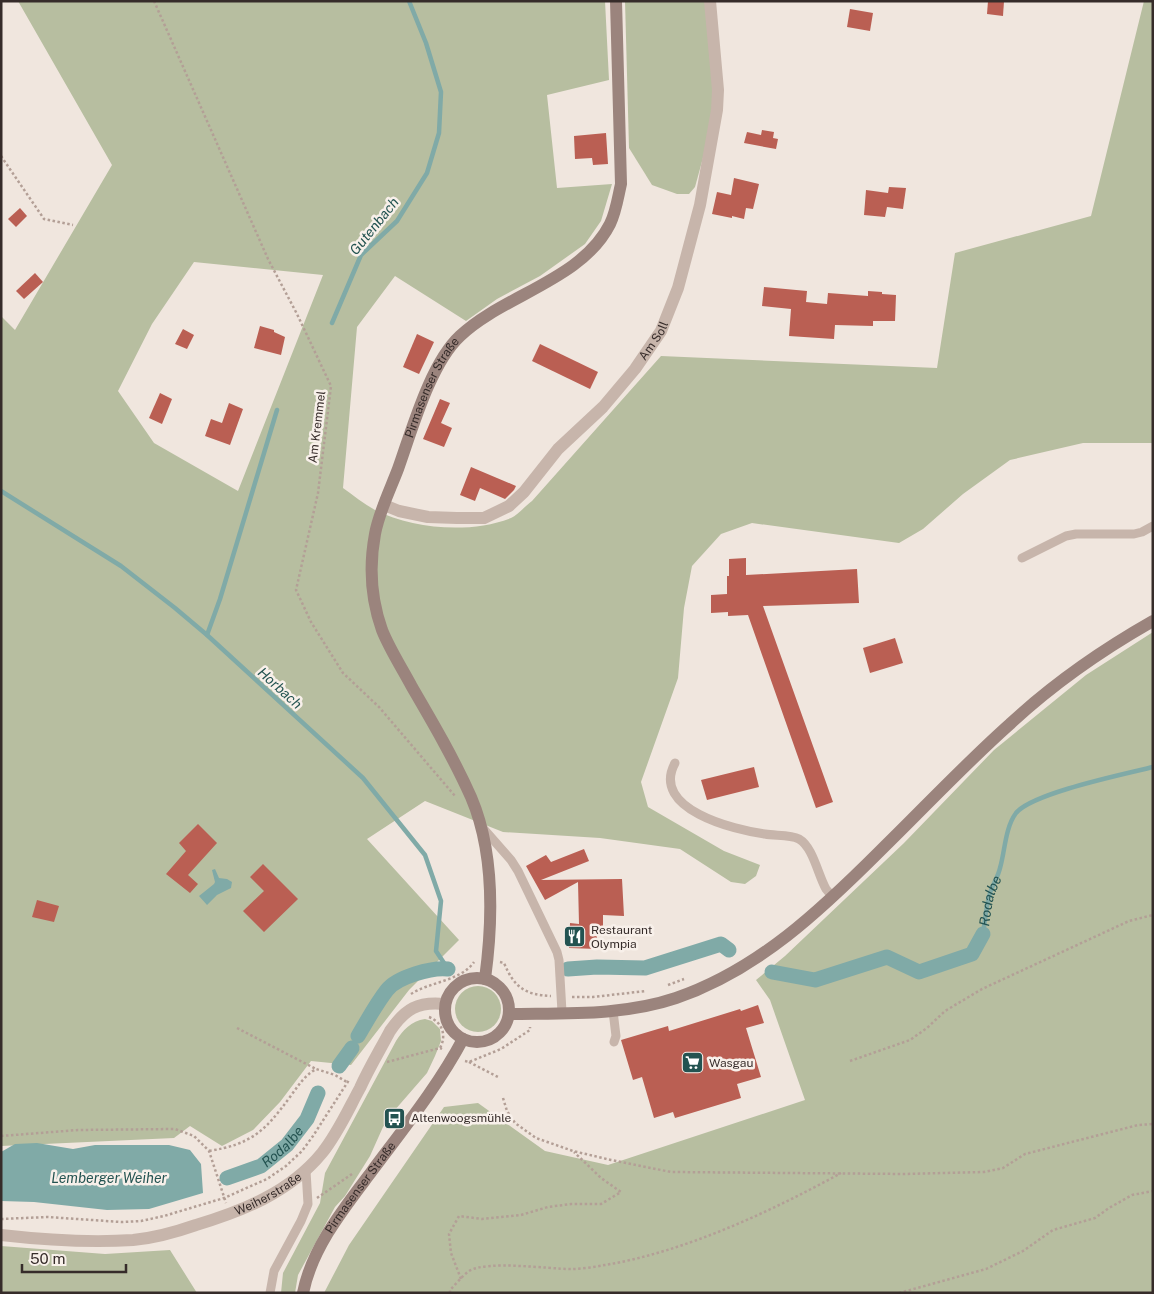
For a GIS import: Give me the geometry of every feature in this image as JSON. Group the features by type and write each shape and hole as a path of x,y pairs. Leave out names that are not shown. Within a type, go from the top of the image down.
{"main road":[{"name":"Pirmasenser Straße","path":"485,979 491,903 489,876 480,825 472,798 382,630 375,601 371,568 375,531 429,386 448,349 460,335 494,311 574,265 599,241 610,224 621,184 616,1"},
{"path":"509,1014 613,1011 668,1000 699,989 726,976 787,936 834,897 1011,722 1081,666 1110,646 1153,621"},
{"path":"485,979 494,982 501,988 509,1004 507,1022 496,1036 480,1042 463,1039 450,1028 445,1012 449,994 464,980 485,979"},
{"name":"Pirmasenser Straße","path":"303,1293 316,1256 347,1204 438,1082 463,1039"}],"street":[{"name":"Am Soll","path":"384,505 400,511 428,517 457,518 484,518 509,506 524,492 558,449 603,407 635,369 661,331 678,288 700,205 717,110 718,90 710,1"},
{"name":"Weiherstraße","path":"1,1236 86,1242 135,1239 174,1232 260,1202 306,1171 322,1152 339,1128 356,1083 372,1064 399,1018 409,1009 432,1002 446,1004"}],"lane":[{"path":"1022,558 1066,536 1076,534 1134,534 1153,526"},
{"path":"675,764 670,774 670,781 675,795 682,804 718,822 756,833 798,838 806,846 826,890 834,897"},
{"name":"Pirmasenser Straße","path":"480,825 511,860 542,918 559,960 562,1012"},
{"path":"613,1011 616,1036 614,1042"},
{"path":"270,1293 274,1271 308,1204 306,1171"}],"path":[{"name":"Am Kremmel","path":"154,1 268,259 297,314 331,386 318,493 296,590 311,622 343,673 379,707 455,796"},
{"path":"1,156 44,219 73,225"},
{"path":"850,1061 910,1040 927,1028 945,1011 982,989 1022,969 1129,921 1153,915"},
{"path":"405,997 426,986 451,979 469,968 475,960 504,963 516,984 529,993 545,996 593,997 647,991"},
{"path":"664,987 688,978"},
{"path":"469,1062 501,1049 530,1030 529,993"},
{"path":"426,1017 435,1020 441,1028 443,1040 440,1048"},
{"path":"238,1028 316,1069 335,1075 347,1082 356,1083"},
{"path":"372,1064 440,1048 498,1078"},
{"path":"209,1151 245,1142 268,1126 305,1076 316,1069"},
{"path":"347,1082 356,1083"},
{"path":"1,1218 48,1217 121,1222 141,1221 224,1198 267,1179 286,1166 313,1136 347,1082"},
{"path":"503,1098 507,1111 515,1123 536,1138 573,1151 671,1172 984,1172 1003,1168 1025,1154 1048,1147 1138,1125 1153,1124"},
{"path":"1,1136 78,1130 175,1129 194,1136 209,1151 230,1214"},
{"path":"461,1279 451,1253 449,1234 459,1216 482,1218 521,1215 548,1207 571,1204 602,1204 621,1192 601,1178 573,1151"},
{"path":"308,1204 355,1172"},
{"path":"450,1293 450,1290 470,1271 481,1267 573,1269 606,1265 653,1254 701,1238 746,1219 810,1190 842,1173"},
{"path":"899,1293 986,1269 1023,1250 1053,1230 1094,1218 1132,1195 1153,1191"}],"green space":[{"path":"18,1 605,1 609,80 547,95 557,188 612,184 601,221 585,244 540,276 497,299 466,321 395,276 357,327 343,488 375,510 407,522 442,527 478,526 511,518 532,501 661,356 937,368 955,253 1091,216 1144,1 1153,1 1153,443 1083,443 1010,460 963,494 923,529 899,543 752,523 721,534 692,566 684,608 678,678 641,782 648,807 724,851 760,865 756,876 745,884 731,882 680,849 600,838 503,832 425,801 367,839 459,940 409,990 351,1065 311,1061 280,1102 253,1130 222,1146 190,1126 174,1138 1,1146 1,316 15,330 112,165","holes":["194,262 323,275 238,491 154,443 118,391 152,324"]},
{"path":"625,1 705,1 714,92 709,136 695,187 689,194 677,194 652,185 629,148"},
{"path":"1153,632 1153,1293 324,1293 349,1245 444,1107 478,1103 545,1151 608,1165 805,1100 770,1000 756,980 785,956 904,843 994,750 1086,675"},
{"path":"483,986 495,992 500,1000 500,1018 495,1026 487,1031 473,1032 461,1026 456,1018 455,1004 461,992 469,987"},
{"path":"425,1019 432,1021 440,1029 441,1041 427,1073 394,1111 383,1127 370,1156 345,1196 335,1207 298,1275 295,1293 281,1293 283,1273 320,1203 325,1173 396,1041 408,1027"},
{"path":"1,1246 105,1254 170,1250 197,1293 1,1293"}],"water":[{"path":"215,869 219,878 232,882 231,888 217,895 207,905 199,896 214,884 212,870"},
{"name":"Lemberger Weiher","path":"37,1143 73,1149 95,1145 169,1145 190,1150 201,1164 203,1193 149,1209 107,1210 34,1202 1,1201 1,1152 15,1144"}],"building":[{"path":"988,1 1004,1 1003,16 987,14"},
{"path":"850,9 873,13 870,31 847,27"},
{"path":"762,130 774,132 773,138 778,139 776,149 744,143 747,132 761,135"},
{"path":"606,133 608,164 593,165 592,158 575,159 574,136"},
{"path":"734,178 759,184 753,209 746,208 744,219 712,214 717,192 731,195"},
{"path":"889,187 906,188 903,209 887,207 885,217 864,215 866,190 888,193"},
{"path":"20,208 27,216 16,227 8,219"},
{"path":"35,273 43,282 24,299 16,291"},
{"path":"764,287 807,291 806,302 827,304 828,293 868,296 868,291 896,295 895,321 873,321 873,326 835,325 834,339 789,336 791,309 762,306"},
{"path":"260,326 274,330 274,332 285,337 281,355 254,348"},
{"path":"183,329 194,335 187,349 175,344"},
{"path":"417,334 434,342 419,374 403,367"},
{"path":"540,344 598,372 590,389 532,361"},
{"path":"160,393 172,399 162,424 149,418"},
{"path":"440,399 450,403 441,423 452,428 444,447 423,439"},
{"path":"229,403 243,409 230,445 205,436 211,419 222,423"},
{"path":"471,467 516,486 505,499 480,488 475,501 460,495"},
{"path":"746,558 746,575 857,569 859,603 763,606 833,802 816,808 748,615 728,616 728,612 711,613 711,595 727,594 729,559"},
{"path":"895,638 903,663 870,673 863,648"},
{"path":"754,767 759,787 707,800 701,780"},
{"path":"198,824 217,843 188,875 198,884 190,893 166,874 186,851 179,843"},
{"path":"584,849 589,861 541,880 622,879 624,916 603,915 603,936 597,936 597,949 569,948 570,923 579,924 578,882 545,900 526,866 546,855 551,862"},
{"path":"263,864 298,899 264,932 243,911 264,891 250,877"},
{"path":"37,900 59,906 54,922 32,917"},
{"name":"Wasgau","path":"758,1005 764,1023 746,1028 761,1077 737,1084 741,1098 675,1118 673,1112 654,1118 642,1077 633,1080 621,1040 668,1026 669,1031"}],"waterway":[{"name":"Gutenbach","path":"332,323 361,255 397,221 427,173 439,133 441,92 426,43 409,1"},
{"name":"Gutenbach","path":"207,635 220,599 277,410"},
{"name":"Horbach","path":"1,491 121,566 175,608 363,778 425,855 441,901 436,951 448,969"},
{"name":"Rodalbe","path":"983,934 991,890 1002,861 1012,819 1016,813 1040,798 1102,779 1153,767"},
{"name":"Rodalbe","path":"772,972 815,980 887,957 919,972 972,954 983,934"},
{"name":"Rodalbe","path":"568,969 597,967 645,968 721,944 729,950"},
{"name":"Rodalbe","path":"358,1036 379,1001 392,985 415,974 448,969"},
{"name":"Rodalbe","path":"339,1066 352,1048"},
{"name":"Rodalbe","path":"227,1178 261,1166 287,1145 307,1119 318,1093"}],"place":[{"name":"Restaurant Olympia","path":"575,937"},
{"name":"Wasgau","path":"693,1063"},
{"name":"Altenwoogsmühle","path":"395,1118"}]}
